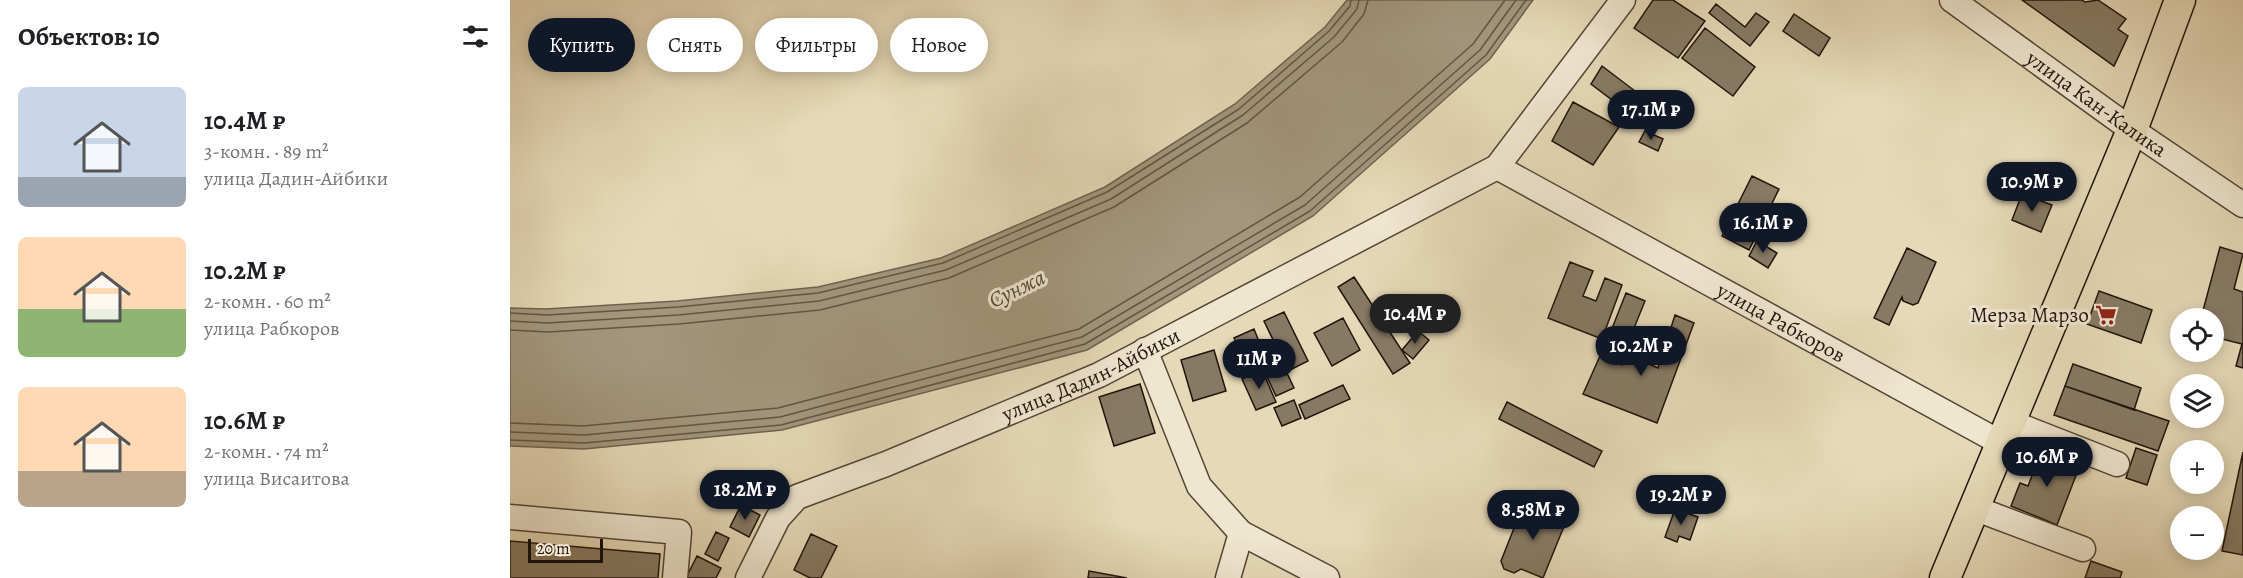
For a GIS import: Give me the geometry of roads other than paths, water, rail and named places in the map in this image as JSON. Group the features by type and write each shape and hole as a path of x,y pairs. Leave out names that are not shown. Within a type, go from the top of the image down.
{"main road":[{"path":"1945,578 2132,130 2180,0"}],"street":[{"name":"улица Дадин-Айбики","path":"748,578 778,518 797,497 885,464 1099,375 1497,167 1623,0"},
{"name":"улица Кан-Калика","path":"1953,0 2132,130 2243,205"},
{"name":"улица Рабкоров","path":"1497,167 2006,432 2117,464"},
{"path":"1146,350 1199,486 1241,533 1327,578"},
{"path":"1974,508 2083,549"},
{"path":"510,517 679,532 675,578"},
{"path":"1228,578 1241,533"}],"water":[{"name":"Сунжа","path":"1347,0 1533,0 1490,59 1313,216 1087,350 782,430 584,449 510,446 510,308 546,309 677,301 818,287 941,258 1105,187 1235,104 1325,27"}],"place":[{"name":"Мерза Марзо","path":"2106,315"}]}
